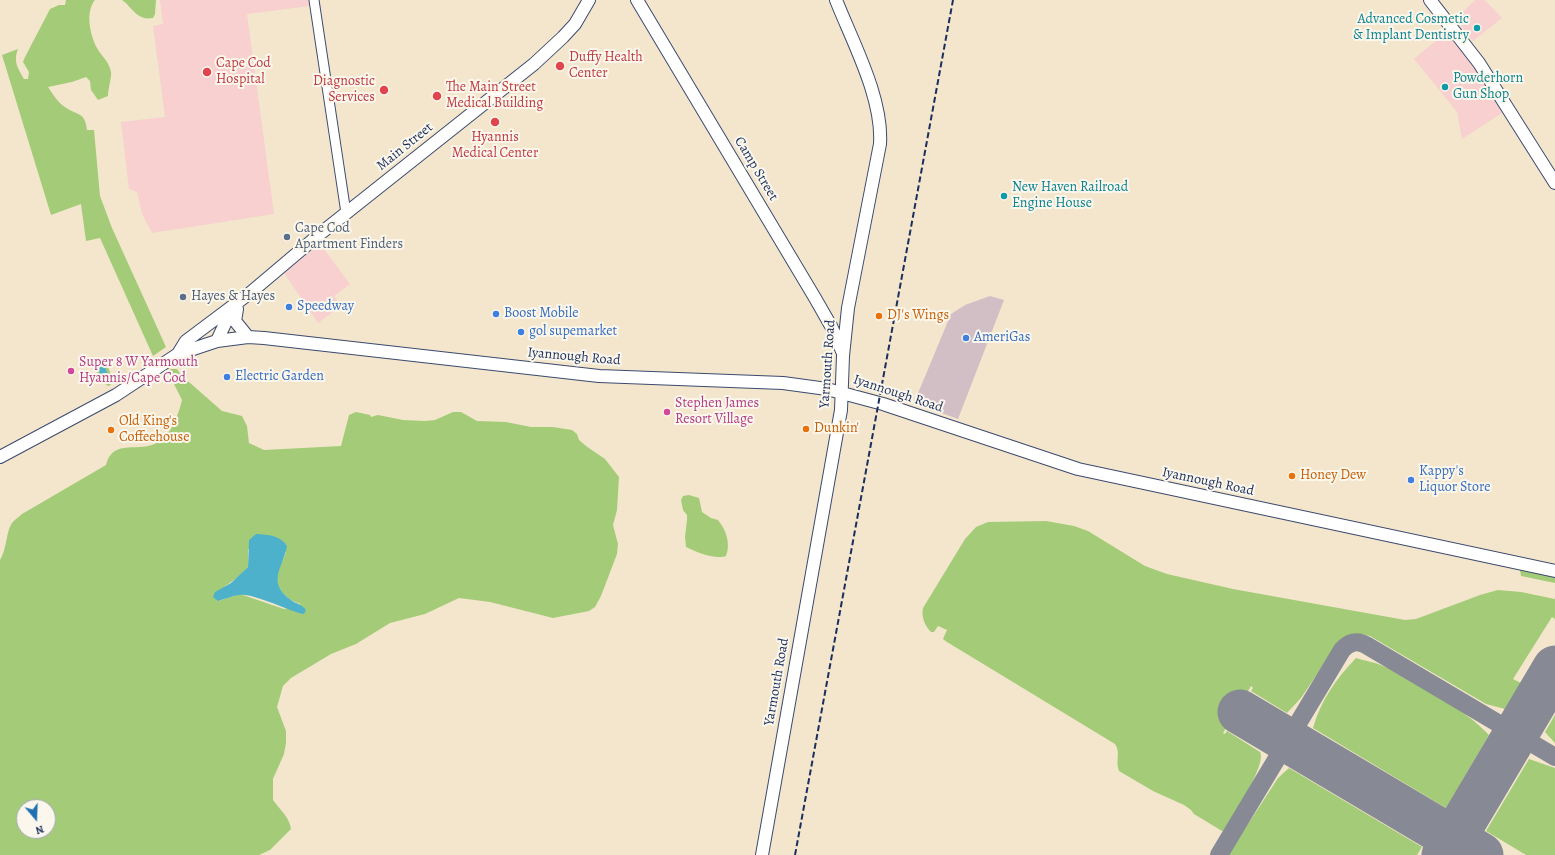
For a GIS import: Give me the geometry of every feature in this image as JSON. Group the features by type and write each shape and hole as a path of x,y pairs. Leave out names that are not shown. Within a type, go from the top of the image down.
{"main road":[{"name":"Main Street","path":"178,354 186,341 249,294 346,213 539,59 563,38 575,24 589,0"},
{"name":"Camp Street","path":"637,0 828,320 843,356"},
{"name":"Yarmouth Road","path":"762,855 824,507 842,392 843,356 847,316 862,233 878,163 881,127 874,95 836,0"},
{"path":"1430,0 1479,63 1555,183"},
{"name":"Main Street","path":"0,457 116,395 178,354 217,341 228,317 237,309 249,294"},
{"path":"237,309 235,321 248,337"},
{"path":"828,320 838,321 847,316"},
{"name":"Iyannough Road","path":"217,341 248,337 599,376 793,384 842,392 1078,469 1555,571"}],"street":[{"path":"314,0 346,213"}],"shaded area":[{"name":"Cape Cod Hospital","path":"160,0 310,0 310,6 247,14 274,214 152,233 142,214 137,192 129,189 121,122 165,117 153,26 163,24"},
{"path":"1475,0 1485,0 1502,18 1473,41 1456,19"},
{"path":"1447,31 1472,61 1502,113 1462,139 1457,112 1414,59"},
{"path":"320,244 350,284 334,296 341,306 318,323 284,273"},
{"name":"AmeriGas","path":"990,296 1004,300 958,419 914,403 951,314 965,305"}],"green space":[{"path":"66,0 95,0 89,17 94,43 109,65 111,72 108,96 98,100 91,90 90,81 86,77 72,82 48,87 55,98 62,105 82,117 86,124 87,130 94,130 100,196 112,228 166,347 153,356 100,238 86,241 81,204 51,215 2,55 18,49 16,58 17,65 24,79 28,79 29,72 23,62 25,57 50,9 59,5 65,5"},
{"path":"122,0 156,0 155,14 153,18 143,18 139,16"},
{"path":"103,362 107,365 114,381 109,386 106,385 94,368"},
{"path":"171,369 177,369 181,375 222,411 242,416 247,426 249,443 264,450 341,446 349,415 356,412 370,415 371,417 378,415 403,420 425,421 435,420 453,412 461,412 477,421 506,422 531,427 553,427 572,430 577,434 579,440 605,459 619,477 617,510 613,525 618,544 617,554 601,596 595,607 589,611 553,618 490,602 459,598 425,614 390,623 356,644 331,654 291,678 283,686 277,707 286,731 286,743 284,754 273,779 273,800 286,817 291,829 270,850 259,855 0,855 0,560 4,551 10,526 22,514 106,465 110,456 115,451 143,447 158,442 167,434 174,424 182,400 168,372","holes":["248,549 286,552 277,572 278,584 286,597 301,604 284,609 240,594 218,601 224,587 238,577 248,567"]},
{"path":"689,495 699,498 702,512 711,518 718,520 721,524 728,542 726,556 711,556 686,547 685,537 687,515 683,510 681,500 683,496"},
{"path":"1046,521 1074,526 1088,531 1145,566 1167,574 1233,589 1405,620 1416,619 1480,595 1498,590 1521,592 1555,599 1555,619 1552,617 1513,679 1521,683 1505,709 1486,704 1370,636 1362,634 1347,636 1340,640 1301,698 1287,713 1251,691 1253,688 1251,686 1245,696 1248,699 1232,725 1229,723 1223,733 1225,734 1227,731 1260,752 1261,758 1259,767 1248,790 1226,830 1222,831 1194,814 1184,805 1153,791 1119,771 1118,750 1115,744 947,642 943,639 947,630 938,626 934,632 931,632 925,624 923,618 923,608 965,539 976,527 988,522"},
{"path":"1520,570 1555,576 1555,583 1521,576"},
{"path":"1356,658 1380,665 1424,687 1468,716 1489,735 1446,808 1313,728 1320,708 1330,690"},
{"path":"1555,715 1555,743 1545,732"},
{"path":"1529,759 1555,768 1555,855 1526,855 1486,831"},
{"path":"1289,768 1422,847 1417,855 1228,855 1278,778"}],"water":[{"path":"104,365 109,377 105,380 97,369"},
{"path":"256,534 270,535 278,538 287,546 278,574 279,587 283,593 293,601 303,606 306,610 304,614 252,596 236,595 218,601 213,597 215,592 231,583 248,567 249,540"}],"taxiway":[{"path":"1219,855 1342,650 1347,645 1356,642 1366,645 1555,757"},
{"path":"1506,752 1519,742 1530,742"}],"runway":[{"path":"1444,855 1555,668"},
{"path":"1240,712 1481,855"}],"railway":[{"path":"795,855 953,0"}],"place":[{"name":"Advanced Cosmetic & Implant Dentistry","path":"1477,28"},
{"name":"Duffy Health Center","path":"560,66"},
{"name":"Cape Cod Hospital","path":"207,72"},
{"name":"Powderhorn Gun Shop","path":"1445,87"},
{"name":"Diagnostic Services","path":"384,90"},
{"name":"The Main Street Medical Building","path":"437,96"},
{"name":"Hyannis Medical Center","path":"495,122"},
{"name":"New Haven Railroad Engine House","path":"1004,196"},
{"name":"Cape Cod Apartment Finders","path":"287,237"},
{"name":"Hayes & Hayes","path":"183,297"},
{"name":"Speedway","path":"289,307"},
{"name":"Boost Mobile","path":"496,314"},
{"name":"DJ's Wings","path":"879,316"},
{"name":"gol supemarket","path":"521,332"},
{"name":"AmeriGas","path":"966,338"},
{"name":"Super 8 W Yarmouth Hyannis/Cape Cod","path":"71,371"},
{"name":"Electric Garden","path":"227,377"},
{"name":"Stephen James Resort Village","path":"667,412"},
{"name":"Dunkin'","path":"806,429"},
{"name":"Old King's Coffeehouse","path":"111,430"},
{"name":"Honey Dew","path":"1292,476"},
{"name":"Kappy's Liquor Store","path":"1411,480"}]}
